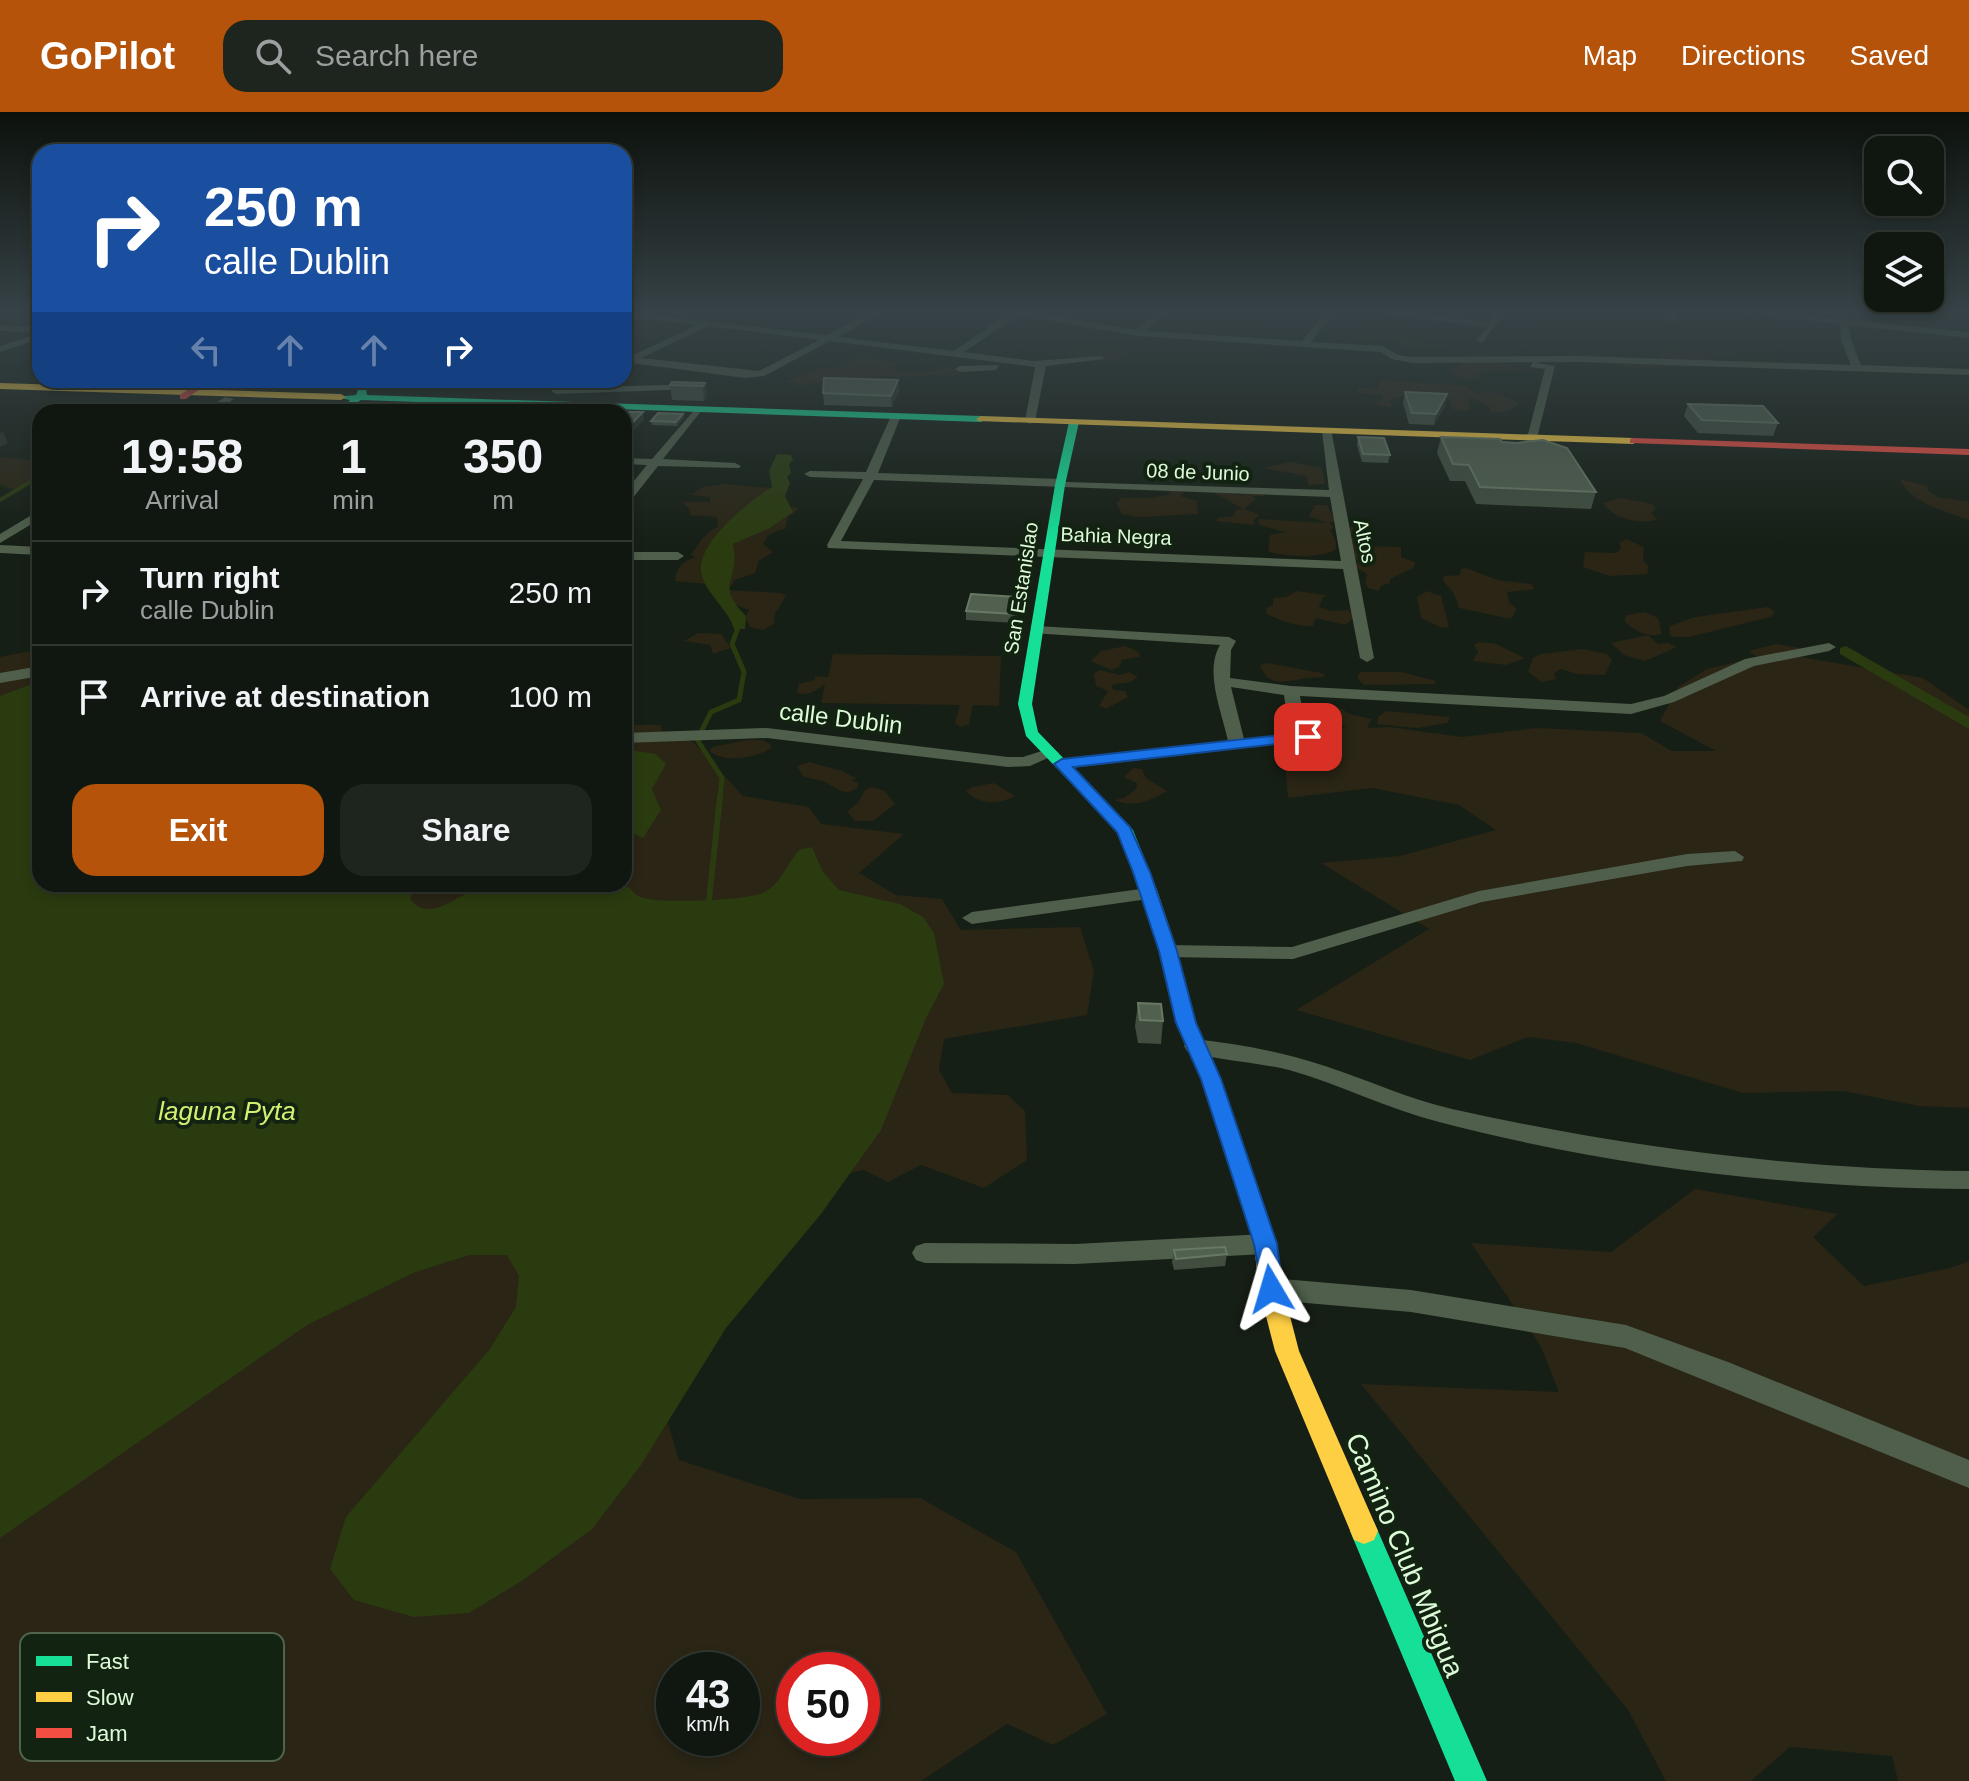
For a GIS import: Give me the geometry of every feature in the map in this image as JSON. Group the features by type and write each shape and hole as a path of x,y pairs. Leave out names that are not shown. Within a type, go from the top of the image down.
{"main road":[{"path":"75,390 359,396"},
{"path":"102,390 199,393 221,390"},
{"path":"244,390 448,404"},
{"path":"632,411 1969,455"},
{"path":"632,412 695,412"},
{"path":"895,419 1030,421 1074,425"},
{"name":"San Estanislao","path":"1056,758 1031,733 1025,704 1061,484 1074,425"},
{"path":"1427,436 1645,444"},
{"path":"1056,758 1125,830 1168,951 1195,1046 1211,1079 1265,1244 1271,1289"},
{"name":"Camino Club Mbigua","path":"1271,1289 1287,1351 1471,1781"}],"street":[{"path":"359,396 407,390"},
{"path":"565,390 562,391 593,390"},
{"path":"1030,421 1036,390"},
{"path":"1532,438 1544,390"},
{"path":"632,491 695,412"},
{"path":"871,475 895,419"},
{"name":"Altos","path":"1327,433 1335,494 1367,658"},
{"path":"632,462 735,466"},
{"name":"08 de Junio","path":"810,474 1335,494"},
{"name":"Bahia Negra","path":"871,475 833,545 1350,565"},
{"path":"0,539 32,519"},
{"path":"0,549 32,551"},
{"path":"632,556 678,556"},
{"path":"1036,630 1229,641 1221,660 1222,681 1236,742"},
{"path":"1222,681 1291,691 1631,709 1669,699 1750,662 1829,647"},
{"path":"0,678 32,672"},
{"name":"calle Dublin","path":"632,738 767,733 1024,762 1308,737 1296,722 1291,691"},
{"path":"1168,951 1293,953 1479,897 1687,860 1735,857"},
{"path":"972,918 1148,894"},
{"path":"1195,1046 1239,1051 1315,1070 1450,1117 1663,1157 1882,1181 1969,1180"},
{"path":"925,1253 1075,1254 1265,1244"},
{"path":"1271,1289 1411,1301 1626,1337 1718,1371 1969,1474"}],"shaded area":[{"path":"1358,390 1471,390 1476,393 1494,392 1520,403 1506,411 1494,413 1490,412 1490,407 1473,398 1468,399 1470,409 1461,411 1450,408 1451,403 1446,397 1403,396 1390,400 1393,407 1372,405 1383,398 1382,395 1357,393"},
{"path":"0,457 32,460 32,483 10,489 0,484"},
{"path":"1291,462 1322,468 1325,484 1308,485 1307,476 1263,468"},
{"path":"1900,479 1927,486 1928,491 1938,497 1969,502 1969,520 1920,500"},
{"path":"725,484 770,488 729,525 721,526 728,528 710,554 705,555 708,557 707,584 675,581 681,565 696,557 691,555 699,543 718,527 717,517 690,515 690,510 682,502 710,502 710,497 691,495 703,487"},
{"path":"1134,487 1180,489 1183,492 1180,496 1197,501 1198,514 1139,517 1122,514 1116,503 1122,498 1152,498 1171,494 1165,490"},
{"path":"1226,490 1245,497 1237,493 1268,493 1252,496 1256,499 1244,509 1260,515 1253,520 1254,525 1217,521 1243,509 1213,492"},
{"path":"1621,498 1652,504 1656,508 1651,513 1657,519 1642,522 1627,519 1613,513 1603,503"},
{"path":"1315,505 1327,505 1335,521 1329,523 1334,527 1330,530 1336,541 1336,549 1303,556 1268,551 1270,535 1286,532 1259,525 1258,519 1327,523 1309,516"},
{"path":"799,509 788,517 785,528 768,535 763,544 773,552 759,561 755,573 735,580 725,588 720,552 781,510"},
{"path":"1349,527 1367,531 1369,536 1361,538 1372,546 1401,547 1401,557 1416,563 1413,568 1390,579 1390,583 1381,586 1379,591 1368,588 1365,582 1367,574 1355,567 1358,562 1352,553 1351,538 1359,537 1349,534"},
{"path":"1626,539 1644,547 1643,560 1649,567 1647,574 1609,576 1583,567 1585,552 1616,553 1621,548 1619,543"},
{"path":"1461,569 1498,580 1531,584 1535,589 1507,592 1509,602 1517,609 1511,619 1459,608 1454,594 1443,580 1444,576 1460,575"},
{"path":"725,590 781,593 786,596 775,614 774,624 763,630 750,627 745,618 749,610 731,603"},
{"path":"1297,591 1330,596 1323,597 1319,607 1331,611 1348,610 1355,617 1345,625 1316,618 1313,626 1307,626 1289,623 1266,613 1267,608 1273,605 1273,598 1286,597"},
{"path":"1427,591 1441,596 1449,627 1442,628 1421,618 1417,597"},
{"path":"1768,607 1775,612 1770,617 1689,637 1672,637 1669,633 1670,626 1695,617"},
{"path":"1645,612 1658,618 1662,634 1641,633 1624,620 1627,615"},
{"path":"698,633 721,634 731,648 713,654 710,645 684,641"},
{"path":"1648,635 1658,644 1668,643 1677,647 1645,661 1624,655 1611,643"},
{"path":"1474,644 1496,644 1525,658 1506,665 1473,661 1478,652"},
{"path":"1776,644 1805,649 1801,657 1923,678 1969,710 1969,1108 1919,1106 1843,1091 1743,1093 1576,1043 1528,1037 1470,1060 1296,1010 1429,929 1321,863 1400,856 1496,830 1459,805 1372,788 1288,798 1285,762 1309,728 1347,728 1331,721 1331,715 1341,708 1349,714 1372,719 1367,728 1389,727 1462,737 1536,728 1641,733 1672,751 1716,751 1660,721 1678,687 1707,669 1757,657 1749,651"},
{"path":"1125,646 1139,652 1140,657 1122,660 1119,667 1111,670 1091,661 1101,651"},
{"path":"1583,649 1607,654 1612,660 1605,675 1577,674 1561,669 1554,673 1556,679 1542,682 1528,672 1533,658 1541,654"},
{"path":"32,651 32,892 632,892 632,725 660,725 663,731 693,742 743,796 809,807 821,824 904,834 859,873 896,895 942,899 961,930 1080,927 1094,971 1087,1015 944,1039 939,1070 952,1093 1008,1095 1025,1111 1027,1160 984,1188 921,1165 888,1182 864,1170 828,1177 662,1403 679,1460 800,1499 920,1498 1016,1552 1107,1714 1053,1745 1007,1724 921,1781 0,1781 0,657"},
{"path":"833,654 1001,656 999,706 973,705 969,724 961,727 955,723 960,705 821,703 825,684 808,694 797,692 799,684 814,680 815,676 828,677"},
{"path":"1267,663 1326,676 1279,682 1263,673 1260,665"},
{"path":"1099,670 1120,675 1129,672 1138,677 1131,682 1112,685 1113,690 1125,691 1128,697 1106,709 1099,706 1108,691 1096,686 1094,674"},
{"path":"1401,672 1436,681 1435,684 1364,685 1358,679 1358,674"},
{"path":"1386,711 1450,717 1448,723 1417,728 1377,724 1378,717"},
{"path":"762,740 771,748 740,758 723,757 709,751 712,747"},
{"path":"809,762 842,771 857,779 851,780 858,783 858,787 844,792 803,776 797,766"},
{"path":"1133,768 1142,769 1146,778 1167,791 1135,803 1115,800 1124,798 1136,789 1137,783 1124,777"},
{"path":"994,783 1015,796 989,802 977,799 966,791 972,787"},
{"path":"872,787 885,791 895,804 873,821 855,821 847,811 858,803 865,790"},
{"path":"1695,1189 1838,1214 1813,1237 1864,1286 1950,1268 1969,1261 1969,1781 1898,1781 1892,1756 1790,1747 1751,1781 1666,1781 1628,1710 1361,1384 1559,1392 1540,1345 1471,1243 1611,1252"}],"water":[{"path":"777,454 791,455 793,460 789,464 791,473 787,477 790,483 785,496 793,512 770,528 733,544 735,557 729,589 736,605 746,616 745,629 734,629 705,583 701,564 714,538 725,525 772,487 769,471"},
{"name":"laguna Pyta","path":"32,684 32,892 413,892 410,899 426,909 442,906 470,892 632,890 646,899 739,898 769,889 799,850 812,847 823,872 839,890 900,904 923,917 934,933 944,984 926,1018 881,1130 821,1214 726,1328 641,1465 592,1529 523,1580 469,1613 414,1617 354,1600 330,1569 346,1517 489,1350 516,1307 519,1276 507,1255 469,1255 413,1273 307,1325 0,1538 0,696"},
{"path":"632,750 656,754 666,764 652,789 661,810 643,838 632,833"}],"building":[{"path":"823,390 894,390 891,396 823,393"},
{"path":"1405,392 1447,394 1436,414 1412,413"},
{"path":"1688,404 1763,406 1778,423 1702,420"},
{"path":"632,412 643,412 632,423"},
{"path":"658,413 683,414 676,422 651,421"},
{"path":"1358,437 1384,438 1390,455 1363,454"},
{"path":"1441,437 1500,439 1502,442 1516,443 1543,440 1567,448 1596,492 1480,487 1469,465 1453,464"},
{"path":"971,594 1020,597 1015,614 966,611"},
{"path":"1138,1003 1161,1004 1163,1021 1140,1020"},
{"path":"1225,1247 1227,1254 1176,1259 1174,1250"}],"waterway":[{"path":"0,500 32,481"},
{"path":"701,732 711,712 739,700 744,672 732,644 739,625"},
{"path":"1846,651 1969,724"},
{"path":"698,741 722,778 720,799"},
{"path":"709,900 720,797"}],"traffic: fast":[{"path":"352,403 363,394 362,390"},
{"path":"341,397 545,404"},
{"path":"632,407 981,419"},
{"path":"1074,422 1060,485 1025,704 1031,733 1125,830 1148,890"},
{"path":"1364,1531 1471,1781"}],"traffic: slow":[{"path":"120,390 341,397"},
{"path":"981,419 1633,441"},
{"path":"1148,890 1168,951 1186,1023 1211,1079 1265,1244 1271,1289 1287,1351 1364,1531"}],"traffic: jam":[{"path":"183,397 193,390"},
{"path":"1633,441 1969,452"}],"route":[{"path":"1271,1289 1265,1244 1211,1079 1186,1023 1168,951 1142,872 1125,830 1062,764 1139,753 1308,737"}]}
